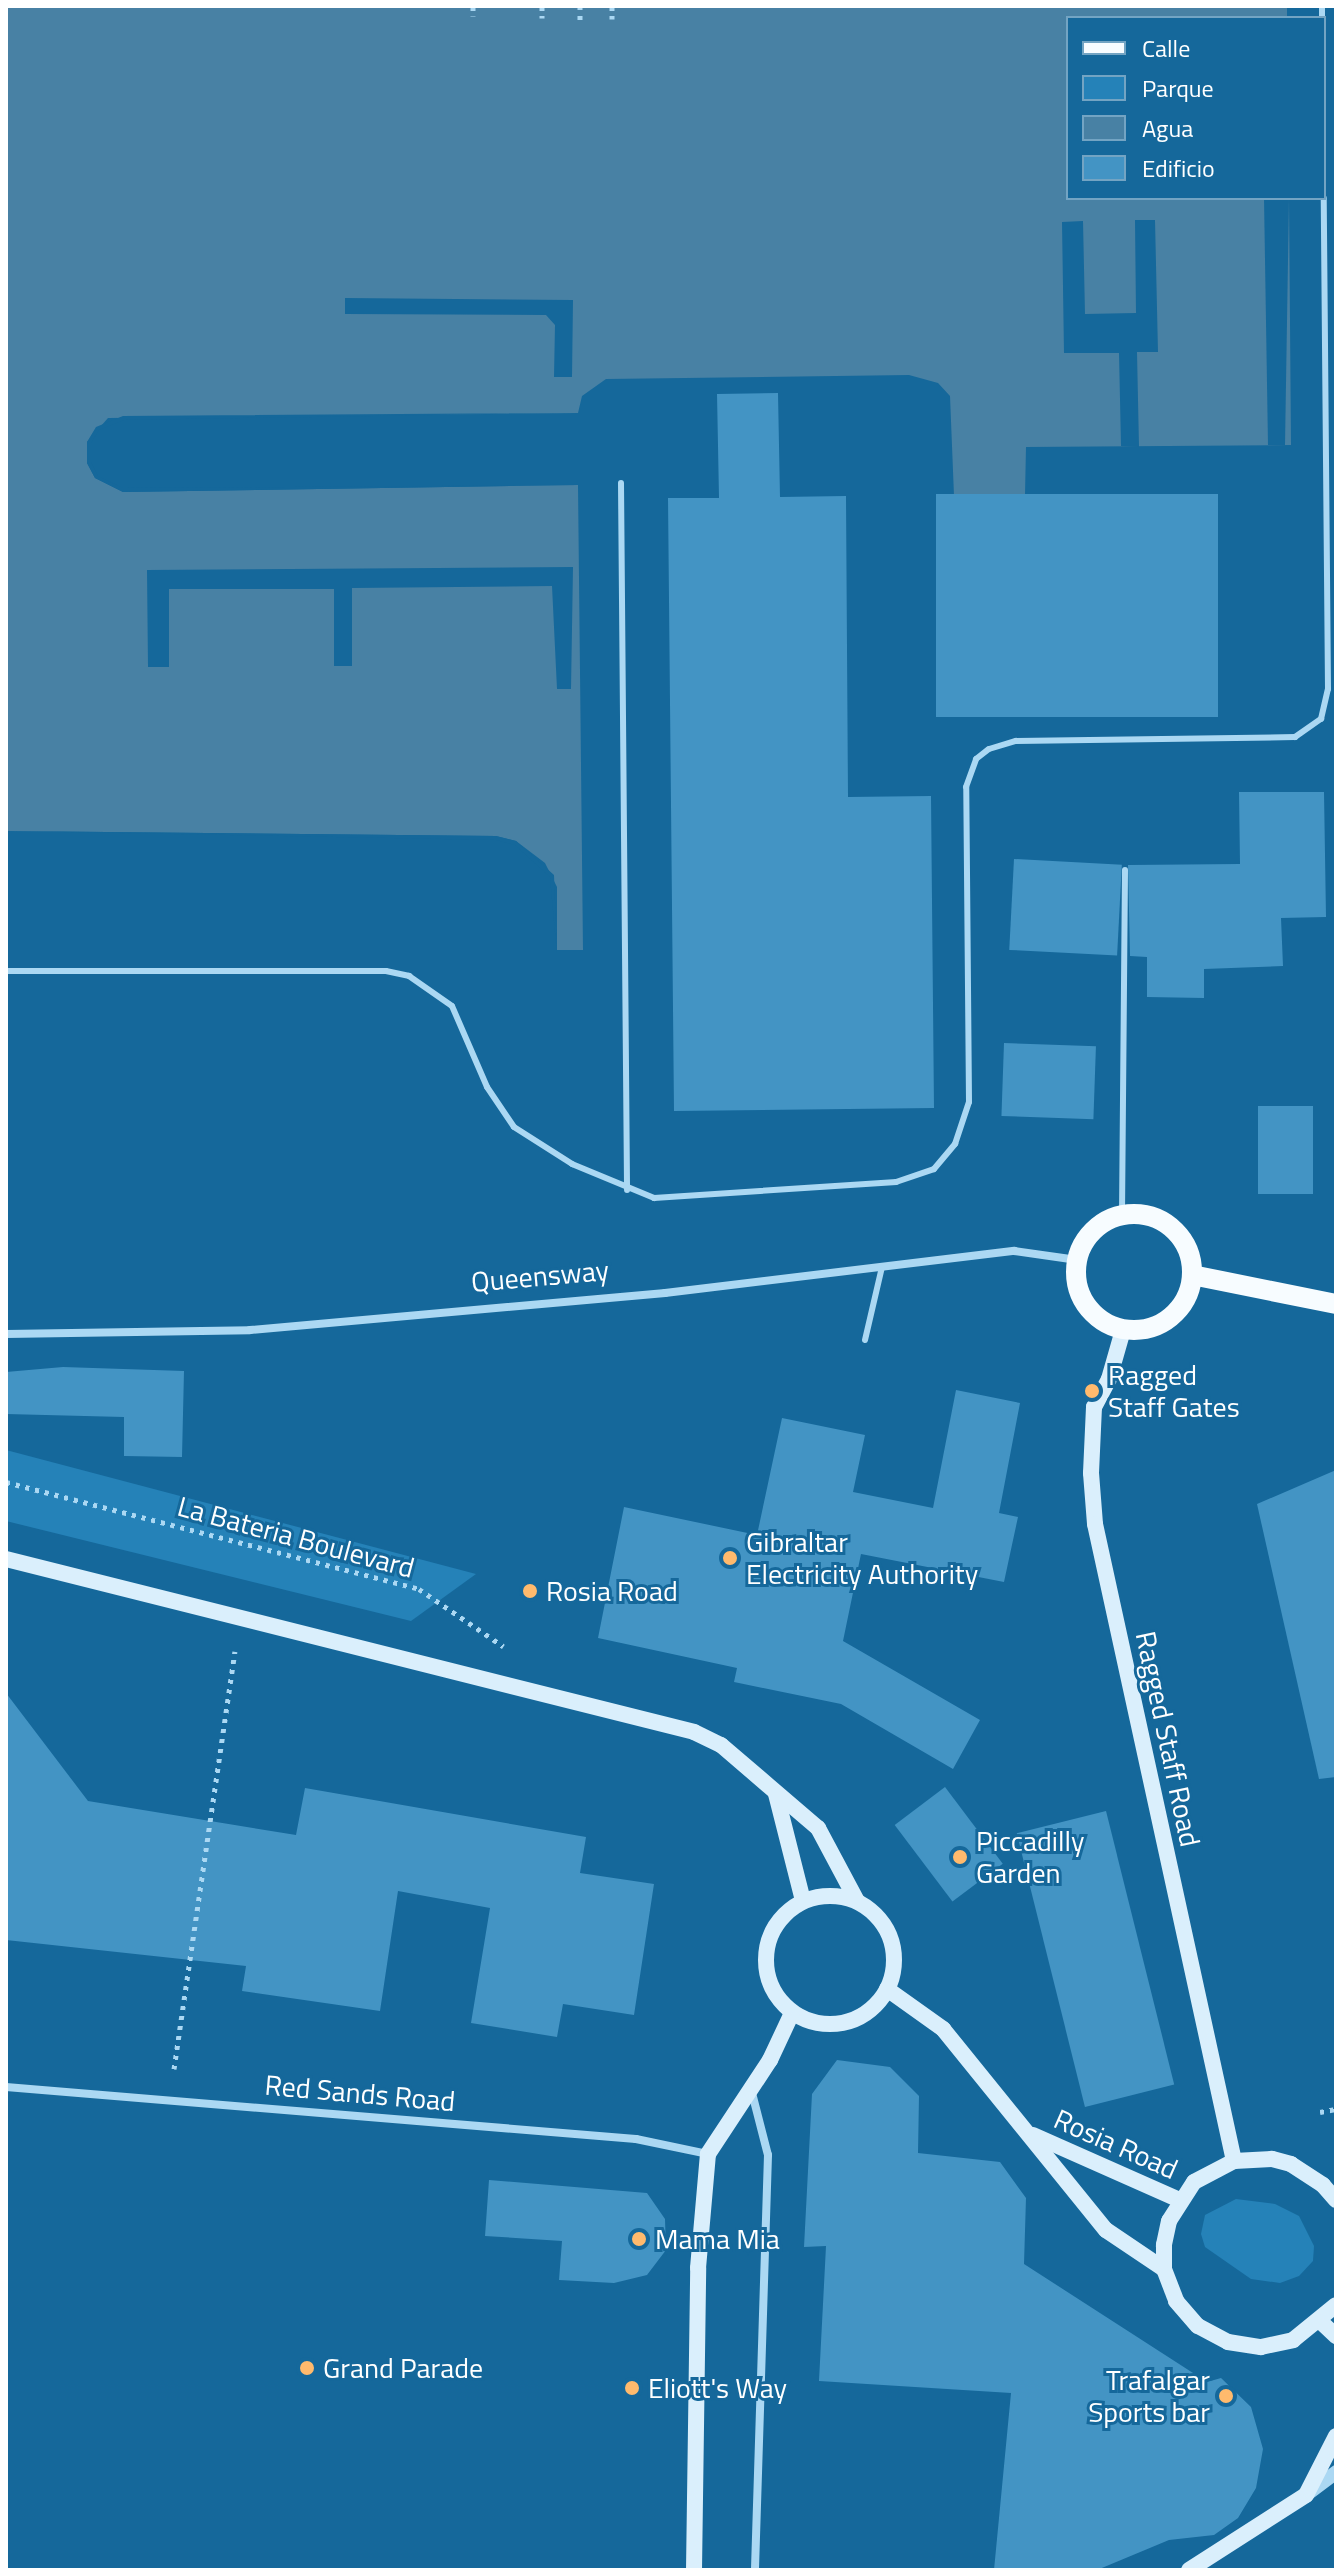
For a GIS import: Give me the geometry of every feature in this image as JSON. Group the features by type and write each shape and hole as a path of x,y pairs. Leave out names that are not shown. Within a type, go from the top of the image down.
{"main road":[{"path":"1122,1214 1157,1218 1172,1227 1190,1257 1192,1275 1177,1311 1143,1330 1123,1330 1105,1323 1086,1304 1076,1278 1077,1260 1093,1230 1122,1214"},
{"path":"1192,1275 1336,1304"},
{"name":"Ragged Staff Road","path":"1123,1330 1109,1379 1094,1407 1091,1473 1095,1524 1234,2161"},
{"path":"6,1559 694,1732 721,1745 818,1828 857,1901 887,1930 894,1970 887,1989 875,2005 841,2023 822,2024 792,2013 775,1994 765,1961 775,1926 803,1901 839,1896 857,1901"},
{"path":"776,1794 803,1901"},
{"name":"Rosia Road","path":"887,1989 943,2029 1032,2134 1106,2230 1164,2269"},
{"path":"694,2570 698,2268 708,2154 751,2088 792,2013"},
{"name":"Rosia Road","path":"1032,2134 1180,2200"},
{"path":"1335,2306 1321,2322 1277,2345 1228,2342 1186,2315 1164,2269 1164,2245 1180,2200 1194,2182 1234,2161 1272,2159 1291,2164 1336,2200"},
{"path":"1321,2322 1336,2336"},
{"path":"1189,2570 1306,2495 1336,2436"}],"street":[{"name":"Queensway","path":"6,1334 250,1330 665,1293 1014,1251 1077,1260"},
{"name":"Red Sands Road","path":"6,2087 170,2098 636,2139 708,2154"},
{"path":"751,2088 768,2155 755,2570"},
{"path":"1306,2495 1336,2472"}],"lane":[{"path":"6,971 386,971 409,976 452,1006 487,1087 514,1127 562,1159 627,1190 673,1200 896,1182 934,1169 945,1158 969,1102 966,787 976,759 989,749 1016,741 1279,739 1311,730 1321,719 1328,689 1324,200"},
{"path":"621,483 627,1190"},
{"path":"1122,1214 1125,870"},
{"path":"865,1340 882,1267"}],"path":[{"path":"473,6 473,16"},
{"path":"542,6 542,18"},
{"path":"580,6 580,24"},
{"path":"612,6 612,19"},
{"name":"La Bateria Boulevard","path":"6,1482 419,1589 506,1648"},
{"path":"170,2098 240,1618"},
{"path":"1320,2112 1336,2109"}],"green space":[{"path":"6,1450 476,1574 411,1621 6,1521"},
{"path":"1236,2199 1275,2204 1299,2216 1314,2246 1313,2261 1299,2276 1280,2283 1251,2279 1205,2247 1201,2234 1205,2215"}],"water":[{"path":"6,6 1287,6 1287,16 1066,16 1066,200 1289,200 1291,445 1026,447 1025,495 954,496 950,396 938,383 909,375 606,379 582,396 578,413 108,418 87,442 87,463 95,478 123,492 578,485 583,950 557,950 557,887 545,863 516,841 496,836 6,831"}],"pier":[{"path":"1264,200 1289,200 1285,445 1268,445"},
{"path":"1135,220 1155,220 1158,352 1137,352 1139,447 1121,446 1119,353 1064,353 1062,222 1083,221 1085,314 1136,313"},
{"path":"345,298 573,300 572,377 554,377 555,325 546,315 345,314"},
{"path":"556,413 124,420 99,430 91,443 91,462 98,476 123,488 578,485 123,492 95,478 87,463 87,442 96,427 123,416"},
{"path":"573,567 571,689 557,689 552,586 352,588 352,666 334,666 334,589 169,589 169,667 148,667 147,570"},
{"path":"6,831 496,836 516,841 554,875 557,954 550,877 515,845 496,840"}],"building":[{"path":"778,393 780,497 846,496 848,797 931,796 934,1108 674,1111 668,498 719,498 717,394"},
{"path":"936,494 1218,494 1218,717 936,717"},
{"path":"1239,792 1324,792 1326,917 1281,918 1283,966 1204,969 1204,998 1147,997 1147,957 1130,956 1128,865 1240,864"},
{"path":"1014,859 1122,865 1117,956 1009,950"},
{"path":"1004,1043 1096,1046 1093,1119 1001,1116"},
{"path":"1258,1106 1313,1106 1313,1194 1258,1194"},
{"path":"63,1367 184,1371 182,1457 124,1456 124,1417 6,1414 6,1372"},
{"path":"956,1390 1020,1403 999,1513 1018,1517 1004,1582 861,1554 843,1641 980,1720 953,1769 841,1704 734,1682 737,1668 598,1638 624,1507 757,1535 782,1418 865,1435 853,1492 933,1508"},
{"path":"1336,1470 1336,1777 1319,1779 1257,1504"},
{"path":"6,1693 88,1801 296,1835 305,1788 586,1837 580,1873 654,1884 634,2015 563,2004 557,2037 471,2023 490,1908 398,1891 380,2011 242,1991 246,1966 6,1940"},
{"path":"945,1787 1003,1864 952,1902 895,1825"},
{"path":"1106,1811 1174,2085 1085,2107 1017,1833"},
{"path":"837,2060 890,2067 919,2096 918,2153 1000,2162 1026,2198 1024,2264 1207,2382 1221,2378 1251,2407 1263,2449 1256,2488 1238,2518 1214,2535 1169,2540 1097,2570 994,2570 1011,2393 819,2381 826,2246 804,2247 812,2094"},
{"path":"489,2180 647,2193 665,2219 666,2250 647,2275 614,2283 559,2280 562,2241 485,2236"}],"place":[{"name":"Ragged Staff Gates","path":"1092,1391"},
{"name":"Gibraltar Electricity Authority","path":"730,1558"},
{"name":"Rosia Road","path":"530,1591"},
{"name":"Piccadilly Garden","path":"960,1857"},
{"name":"Mama Mia","path":"639,2239"},
{"name":"Grand Parade","path":"307,2368"},
{"name":"Eliott's Way","path":"632,2388"},
{"name":"Trafalgar Sports bar","path":"1226,2396"}]}
